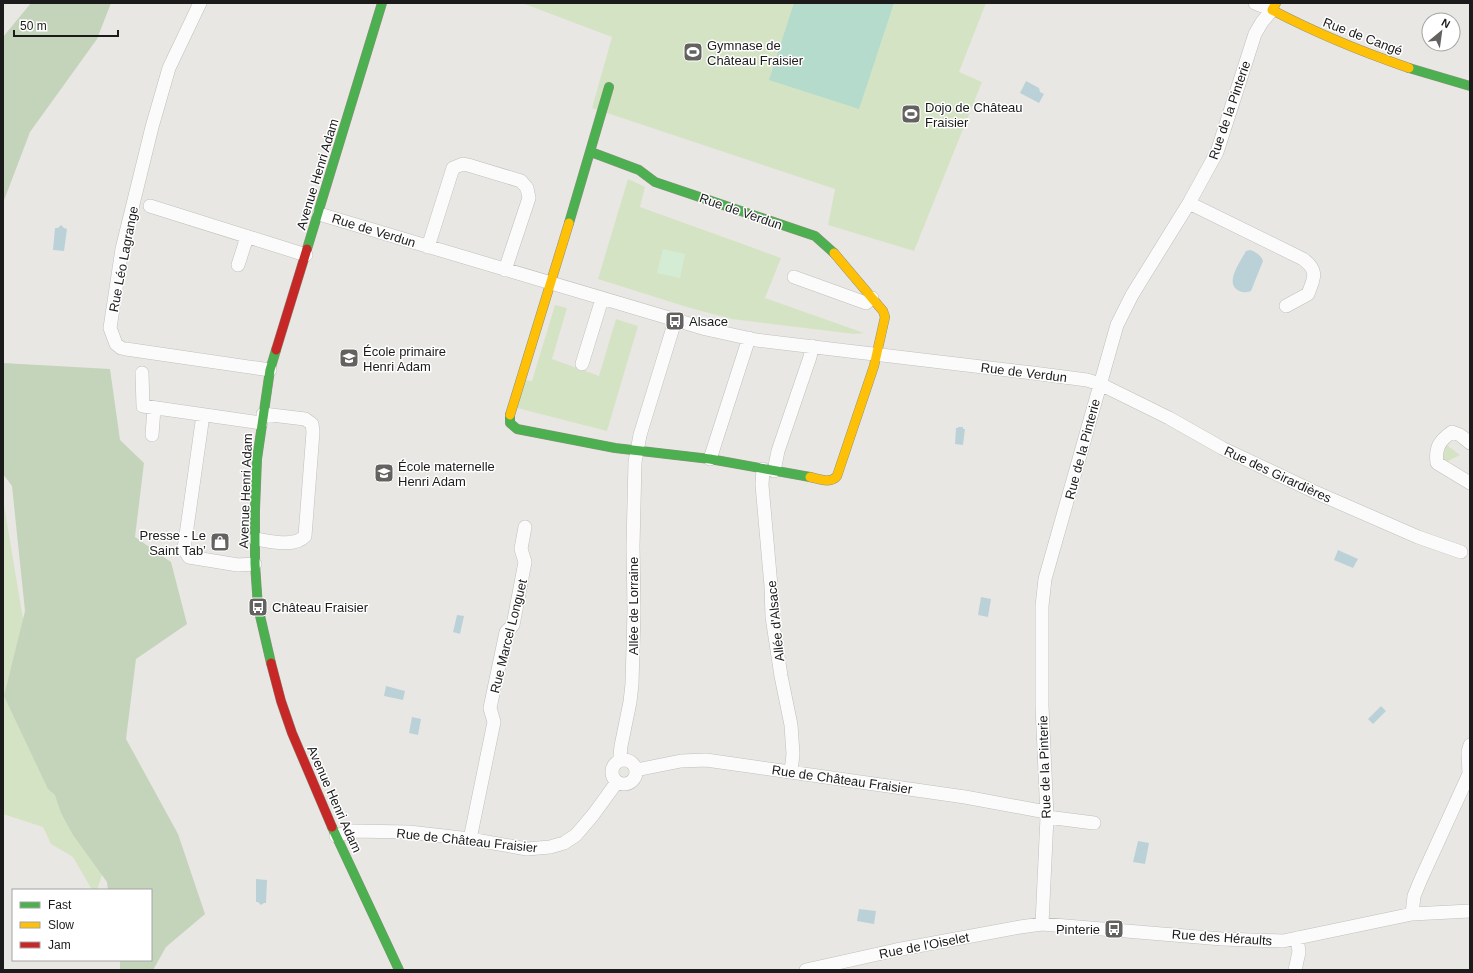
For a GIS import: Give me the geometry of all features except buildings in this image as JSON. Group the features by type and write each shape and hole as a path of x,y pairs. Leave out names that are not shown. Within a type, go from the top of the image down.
{"street":[{"name":"Rue Léo Lagrange","path":"200,3 169,68 152,127 122,250 110,328 116,344 121,348 270,370"},
{"name":"Avenue Henri Adam","path":"382,3 319,214 270,370 257,459 255,564 258,607 281,701 294,740 336,836 399,970"},
{"path":"1255,3 1274,7"},
{"name":"Rue de Cangé","path":"1274,7 1296,23 1360,52 1470,86"},
{"name":"Rue de la Pinterie","path":"1042,924 1047,814 1042,706 1042,606 1043,590 1053,550 1117,325 1124,310 1189,203 1217,152 1255,34 1274,7"},
{"path":"551,283 609,87"},
{"name":"Rue de Verdun","path":"551,283 509,417 509,422 512,427 637,451 710,459 830,481 836,478 874,366 884,317 883,311 841,262 815,236 656,182 639,170 591,152"},
{"name":"Rue de Verdun","path":"428,247 453,168 463,164 468,165 521,181 527,188 529,198 505,270"},
{"path":"1189,203 1303,259 1310,264 1314,275 1308,294 1286,306"},
{"path":"150,206 306,255"},
{"name":"Rue de Verdun","path":"319,214 675,321 749,338 1086,380 1100,384"},
{"path":"238,265 247,237"},
{"path":"794,277 866,303 872,298"},
{"path":"582,364 602,299"},
{"path":"637,451 640,435 675,321"},
{"path":"710,459 749,338"},
{"path":"769,470 778,452 810,358 812,346"},
{"path":"142,373 143,406 203,415 305,419 312,424 313,432 305,536 302,540 295,543 255,539"},
{"name":"Rue des Girardières","path":"1100,384 1169,418 1222,448 1317,493 1418,537 1461,552"},
{"path":"152,435 154,408"},
{"path":"203,415 184,549 189,557 238,564 255,564"},
{"path":"1470,443 1460,435 1452,432 1444,438 1436,452 1436,463 1470,482"},
{"name":"Allée de Lorraine","path":"622,760 620,756 621,746 632,684 634,612 633,546 635,462 637,451"},
{"name":"Allée d'Alsace","path":"769,470 762,485 771,586 772,617 781,676 791,725 793,754 791,772"},
{"name":"Rue Marcel Longuet","path":"470,839 494,722 490,708 506,632 513,625 525,562 521,550 524,527"},
{"path":"1412,914 1414,896 1420,879 1469,774 1468,752 1470,745"},
{"path":"622,760 629,761 634,764 636,770 636,777 633,781 623,785 617,782 613,777 612,772 613,766 622,760"},
{"name":"Rue de Château Fraisier","path":"636,770 681,761 701,760 965,797 1094,823"},
{"name":"Rue de Château Fraisier","path":"336,836 352,831 409,832 470,839 527,849 550,847 564,843 576,836 617,782"},
{"name":"Rue des Héraults","path":"1042,924 1243,941 1283,941 1412,914 1470,911"},
{"name":"Rue de l'Oiselet","path":"806,970 896,950 1042,924"},
{"path":"1295,970 1299,952 1297,938"}],"green space":[{"path":"31,3 111,3 97,39 30,132 3,203 3,37"},
{"path":"522,3 986,3 959,72 982,82 914,251 828,225 835,189 592,108 612,37"},
{"path":"794,3 894,3 859,109 769,80"},
{"path":"628,179 645,187 640,207 781,258 765,298 864,333 854,334 732,319 690,308 598,279"},
{"path":"663,249 685,254 680,278 657,273"},
{"path":"555,305 567,308 552,359 599,376 616,319 638,326 607,431 517,408 525,380 532,381"},
{"path":"3,363 110,369 120,440 144,463 135,537 171,562 187,624 136,659 126,739 178,834 205,914 166,947 153,970 120,970 120,961 152,961 152,889 108,889 107,882 73,835 61,813 55,795 48,789 4,696 25,611 12,486 3,474"},
{"path":"1444,443 1460,455 1446,462 1442,456"},
{"path":"3,499 31,667 105,866 97,889 91,889 73,857 51,844 43,827 3,814"}],"water":[{"path":"1026,81 1039,88 1040,92 1044,94 1039,103 1020,93"},
{"path":"61,225 67,229 64,251 53,250 55,228 58,228"},
{"path":"1250,250 1258,254 1263,261 1251,291 1243,292 1236,289 1233,285 1233,276 1246,251"},
{"path":"963,427 963,429 965,429 963,445 955,444 956,428"},
{"path":"1338,550 1358,559 1353,568 1334,560"},
{"path":"981,597 991,599 988,617 978,615"},
{"path":"457,615 464,616 460,634 453,632"},
{"path":"386,686 405,691 403,700 384,696"},
{"path":"1381,706 1386,711 1373,724 1368,719"},
{"path":"412,717 421,719 418,735 409,733"},
{"path":"1138,841 1149,843 1145,864 1133,862"},
{"path":"256,879 267,880 266,903 261,905 256,902"},
{"path":"859,909 876,911 874,924 857,921"}],"traffic: fast":[{"path":"307,249 382,3"},
{"path":"1409,68 1470,86"},
{"path":"569,223 609,87"},
{"path":"591,152 639,170 655,182 815,236 834,253"},
{"path":"271,663 258,607 255,564 255,510 257,459 270,370 276,350"},
{"path":"510,415 510,423 517,429 615,448 710,459 810,477"},
{"path":"332,827 399,970"}],"traffic: slow":[{"path":"1276,3 1272,10 1305,27 1339,42 1409,68"},
{"path":"510,415 569,223"},
{"path":"810,477 821,480 832,480 837,476 874,366 885,317 883,311 834,253"}],"traffic: jam":[{"path":"276,350 307,249"},
{"path":"271,663 281,701 292,733 332,827"}],"place":[{"name":"Gymnase de Château Fraisier","path":"693,52"},
{"name":"Dojo de Château Fraisier","path":"911,114"},
{"name":"Alsace","path":"675,321"},
{"name":"École primaire Henri Adam","path":"349,358"},
{"name":"École maternelle Henri Adam","path":"384,473"},
{"name":"Presse - Le Saint Tab’","path":"220,542"},
{"name":"Château Fraisier","path":"258,607"},
{"name":"Pinterie","path":"1114,929"}]}
